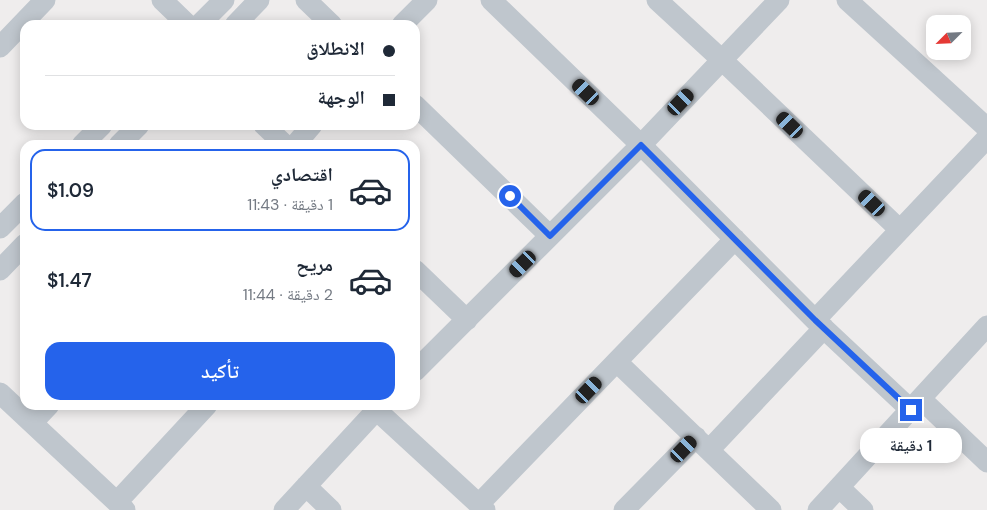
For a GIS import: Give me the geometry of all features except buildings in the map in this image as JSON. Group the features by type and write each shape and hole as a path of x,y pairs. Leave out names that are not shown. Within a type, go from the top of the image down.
{"street":[{"path":"26,20 45,0"},
{"path":"162,0 183,20"},
{"path":"205,20 224,0"},
{"path":"240,20 259,0"},
{"path":"306,0 327,20"},
{"path":"407,20 427,0"},
{"path":"491,0 641,145 819,324 987,462"},
{"path":"657,0 899,229"},
{"path":"420,366 641,145 779,0"},
{"path":"847,0 987,128"},
{"path":"0,47 20,26"},
{"path":"420,110 550,236"},
{"path":"87,140 97,130"},
{"path":"124,140 134,130"},
{"path":"269,130 280,140"},
{"path":"299,140 308,130"},
{"path":"624,510 702,444 819,324 899,229 987,138"},
{"path":"0,228 20,208"},
{"path":"379,410 482,507 617,362 735,240"},
{"path":"0,270 20,249"},
{"path":"420,275 467,320"},
{"path":"818,510 987,326"},
{"path":"617,362 772,510"},
{"path":"0,393 121,506 203,410"},
{"path":"32,423 44,410"},
{"path":"284,510 373,410"},
{"path":"306,486 331,510"},
{"path":"840,488 863,510"}],"route":[{"path":"510,196 550,236 641,145 815,320 911,410"}]}
